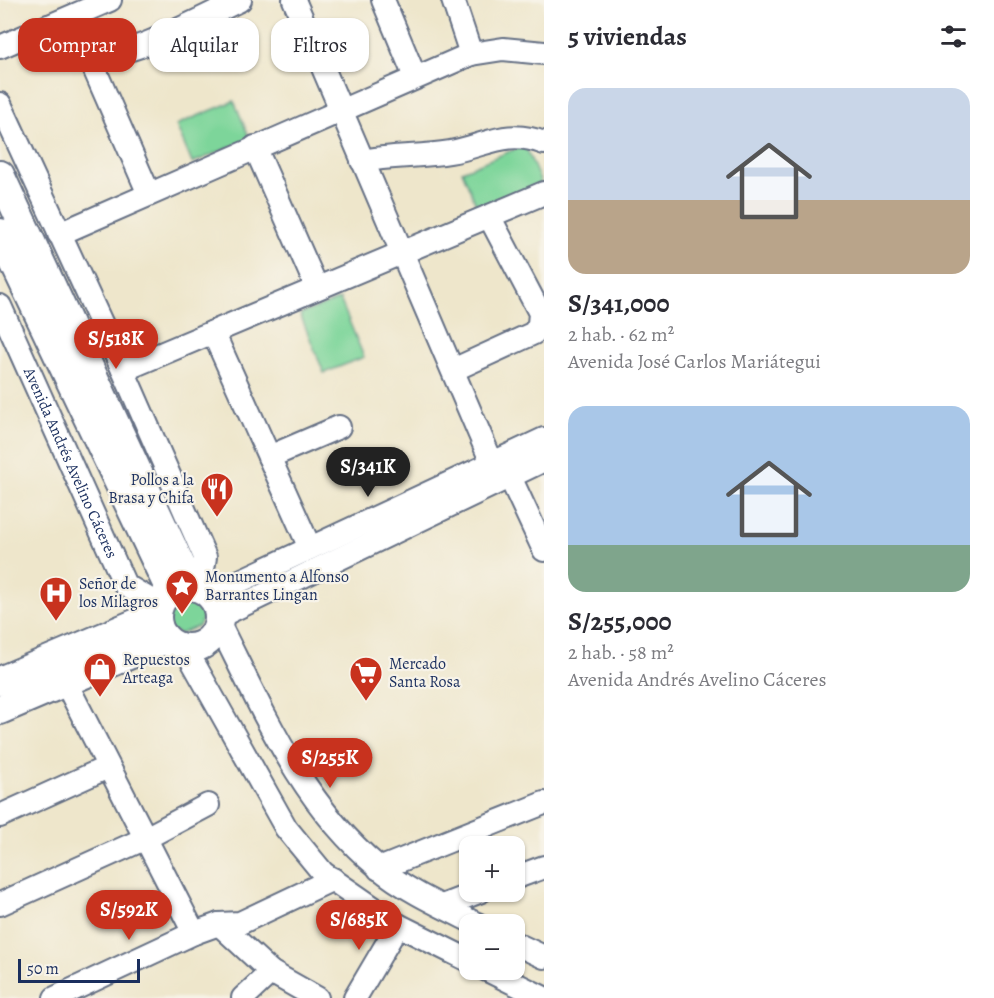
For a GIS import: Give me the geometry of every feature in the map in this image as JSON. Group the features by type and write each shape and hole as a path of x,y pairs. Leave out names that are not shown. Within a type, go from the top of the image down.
{"main road":[{"name":"Avenida Andrés Avelino Cáceres","path":"0,175 187,611"},
{"name":"Avenida Andrés Avelino Cáceres","path":"0,232 187,611"},
{"path":"0,681 187,611"},
{"path":"0,710 66,683 187,611"}],"street":[{"path":"67,18 110,0"},
{"path":"137,46 208,7 240,0"},
{"path":"294,0 453,370 501,470 544,550"},
{"path":"383,0 415,77"},
{"path":"453,0 471,54"},
{"path":"0,47 18,39"},
{"path":"59,234 471,54 503,49 544,53"},
{"path":"96,72 149,194"},
{"path":"0,104 123,370 205,557 187,611"},
{"path":"362,161 382,157 449,152 499,137 518,136 544,143"},
{"path":"255,147 317,288"},
{"path":"123,370 544,193"},
{"path":"453,370 534,333 539,324 540,313 489,216"},
{"name":"Avenida Andrés Avelino Cáceres","path":"0,306 125,585 187,611 281,745 311,796 333,824 379,869 459,915"},
{"path":"213,332 310,548"},
{"path":"269,457 339,427"},
{"path":"187,611 501,470 544,439"},
{"path":"187,611 310,548 501,470 544,460"},
{"name":"Avenida Andrés Avelino Cáceres","path":"187,611 286,828 328,876 398,925 459,956"},
{"path":"66,683 194,933"},
{"path":"0,816 108,766"},
{"path":"379,869 544,802"},
{"path":"0,904 144,839 208,805"},
{"path":"525,874 544,867"},
{"path":"55,998 194,933 219,924 240,923 328,876"},
{"path":"442,906 459,900"},
{"path":"219,924 271,972 317,998"},
{"path":"355,998 398,925"},
{"path":"525,949 544,957"},
{"path":"243,998 271,972"},
{"path":"507,980 544,998"}],"green space":[{"path":"234,101 250,139 192,163 176,125"},
{"path":"525,145 541,183 478,209 462,171"},
{"path":"340,299 364,357 324,373 300,314"},
{"path":"189,596 203,605 204,616 199,626 180,634 166,629 162,610 167,605"}],"place":[{"name":"Pollos a la Brasa y Chifa","path":"217,518"},
{"name":"Monumento a Alfonso Barrantes Lingan","path":"182,615"},
{"name":"Señor de los Milagros","path":"56,622"},
{"name":"Repuestos Arteaga","path":"100,698"},
{"name":"Mercado Santa Rosa","path":"366,702"}]}
